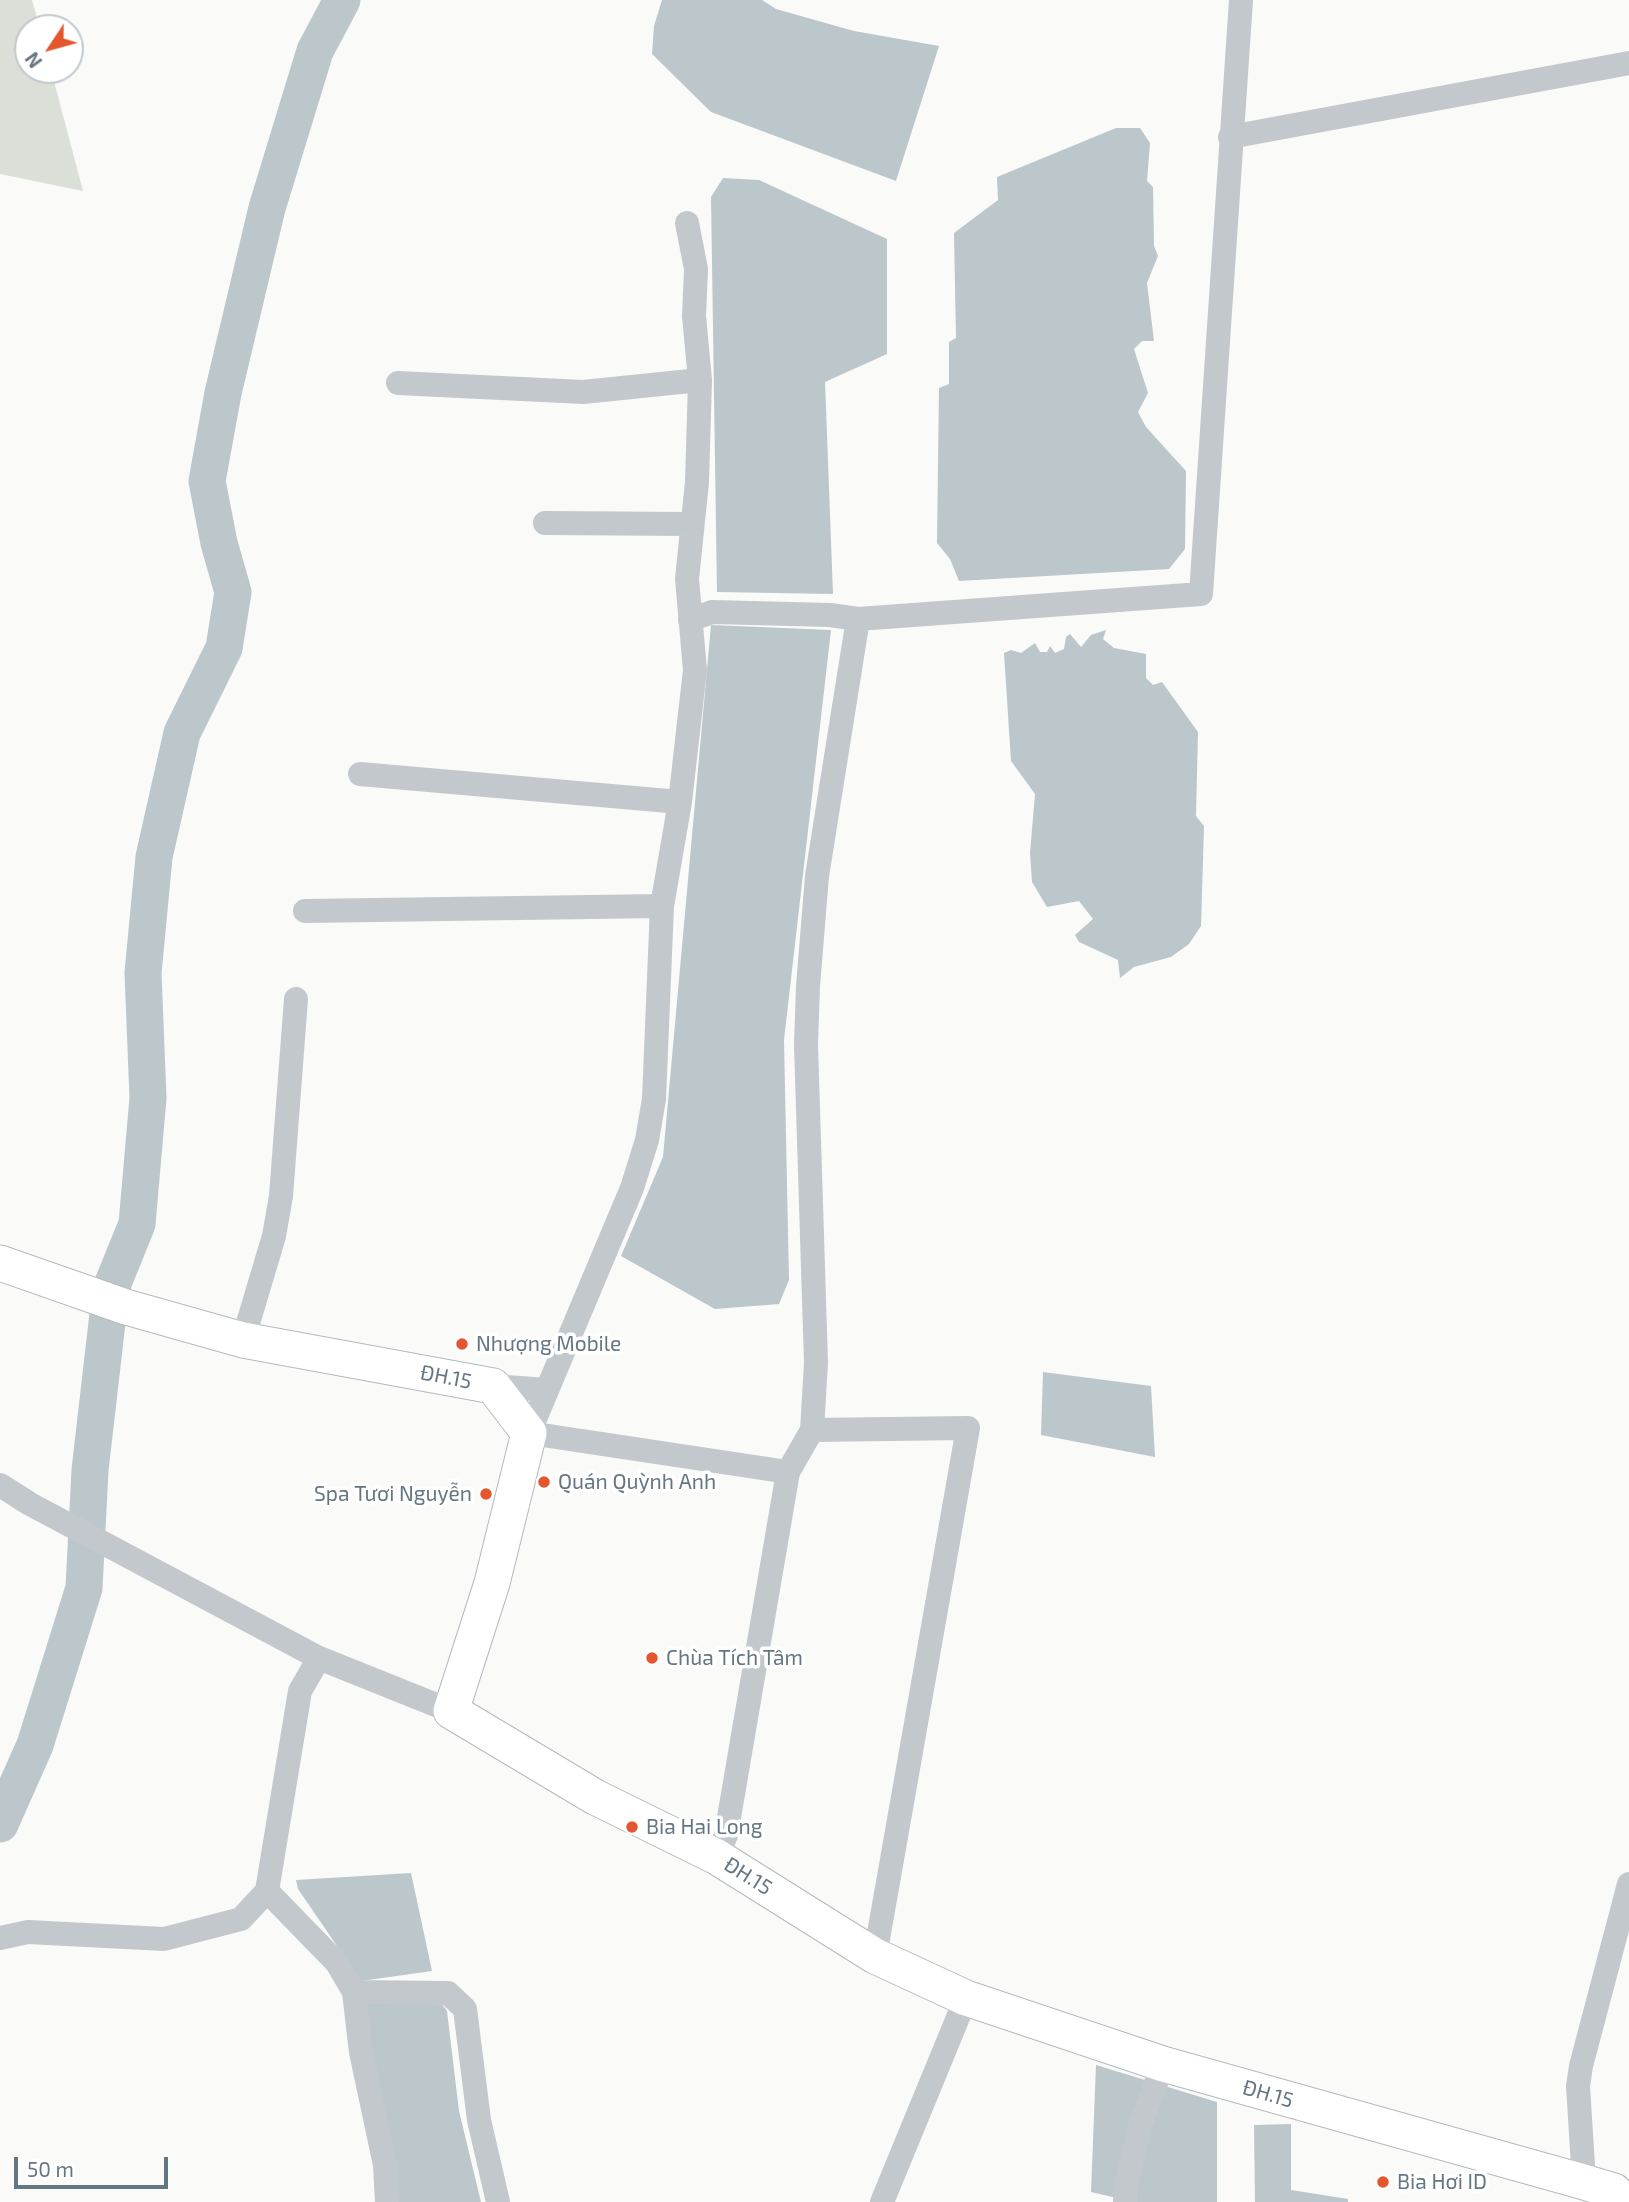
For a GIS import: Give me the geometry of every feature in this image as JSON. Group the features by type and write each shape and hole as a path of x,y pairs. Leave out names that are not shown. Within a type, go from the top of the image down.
{"main road":[{"name":"ĐH.15","path":"0,1263 126,1307 243,1340 493,1386 529,1433"},
{"path":"452,1712 492,1583 529,1433"},
{"name":"ĐH.15","path":"452,1712 595,1797 718,1857 875,1956 966,1998 1161,2069 1610,2192"}],"street":[{"path":"701,616 830,615 858,619 1201,594 1241,0"},
{"path":"1230,136 1629,63"},
{"path":"687,223 696,269 694,316 700,380 687,579 701,616 680,802 662,906 654,1099 647,1140 632,1188 529,1433 788,1472"},
{"path":"398,383 583,392 700,380"},
{"path":"545,523 692,524"},
{"path":"718,1857 726,1835 788,1472 812,1430 816,1363 806,1045 808,986 817,876 858,619"},
{"path":"360,775 680,802"},
{"path":"305,911 662,906"},
{"path":"243,1340 274,1236 281,1196 296,999"},
{"path":"493,1386 547,1390"},
{"path":"812,1430 968,1428 875,1956"},
{"path":"0,1485 30,1504 319,1658 452,1712"},
{"path":"0,1938 27,1932 164,1938 241,1919 267,1891 300,1691 319,1658"},
{"path":"267,1891 337,1963 361,1993 361,2052 385,2165 387,2202"},
{"path":"1610,2192 1578,2086 1581,2066 1628,1894"},
{"path":"361,1993 448,1993 465,2009 479,2120 498,2202"},
{"path":"882,2202 966,1998"},
{"path":"1125,2202 1125,2191 1140,2126 1161,2069"}],"shaded area":[{"path":"0,0 32,0 36,14 14,14 14,84 55,84 83,191 0,174"},
{"path":"662,0 762,0 776,9 854,31 939,46 896,181 711,112 652,54 654,26"},
{"path":"1116,128 1140,128 1150,143 1147,181 1153,187 1154,246 1158,256 1147,283 1154,341 1142,341 1134,349 1148,393 1138,412 1146,427 1186,471 1185,549 1169,569 959,581 950,559 937,543 939,388 949,384 949,342 956,338 954,233 998,200 997,177"},
{"path":"723,178 759,180 887,239 887,354 825,382 833,594 717,592 711,197"},
{"path":"711,625 831,630 784,1040 789,1280 779,1304 715,1309 621,1256 663,1157"},
{"path":"1106,630 1103,639 1114,648 1146,654 1146,678 1153,685 1162,682 1198,732 1196,816 1204,826 1201,926 1189,944 1171,957 1134,967 1120,978 1118,960 1079,942 1075,935 1093,919 1079,901 1047,907 1032,882 1030,853 1035,794 1011,761 1004,653 1011,650 1021,653 1035,643 1040,652 1047,652 1050,646 1055,653 1064,649 1066,637 1070,634 1081,647 1091,635"},
{"path":"1043,1372 1151,1386 1155,1457 1041,1435"},
{"path":"411,1873 432,1971 361,1981 298,1889 296,1880"},
{"path":"439,2000 447,2011 459,2111 481,2202 392,2202 365,2004"},
{"path":"1096,2065 1217,2102 1217,2202 1134,2202 1091,2192"},
{"path":"1291,2124 1291,2190 1348,2199 1348,2202 1255,2202 1254,2125"}],"waterway":[{"path":"0,1824 35,1745 84,1588 90,1470 111,1288 137,1224 148,1098 143,973 154,857 182,733 224,648 233,592 219,543 207,481 223,393 267,208 315,51 342,0"}],"place":[{"name":"Nhượng Mobile","path":"462,1344"},
{"name":"Quán Quỳnh Anh","path":"544,1482"},
{"name":"Spa Tươi Nguyễn","path":"486,1494"},
{"name":"Chùa Tích Tâm","path":"652,1658"},
{"name":"Bia Hai Long","path":"632,1827"},
{"name":"Bia Hơi ID","path":"1383,2182"}]}
